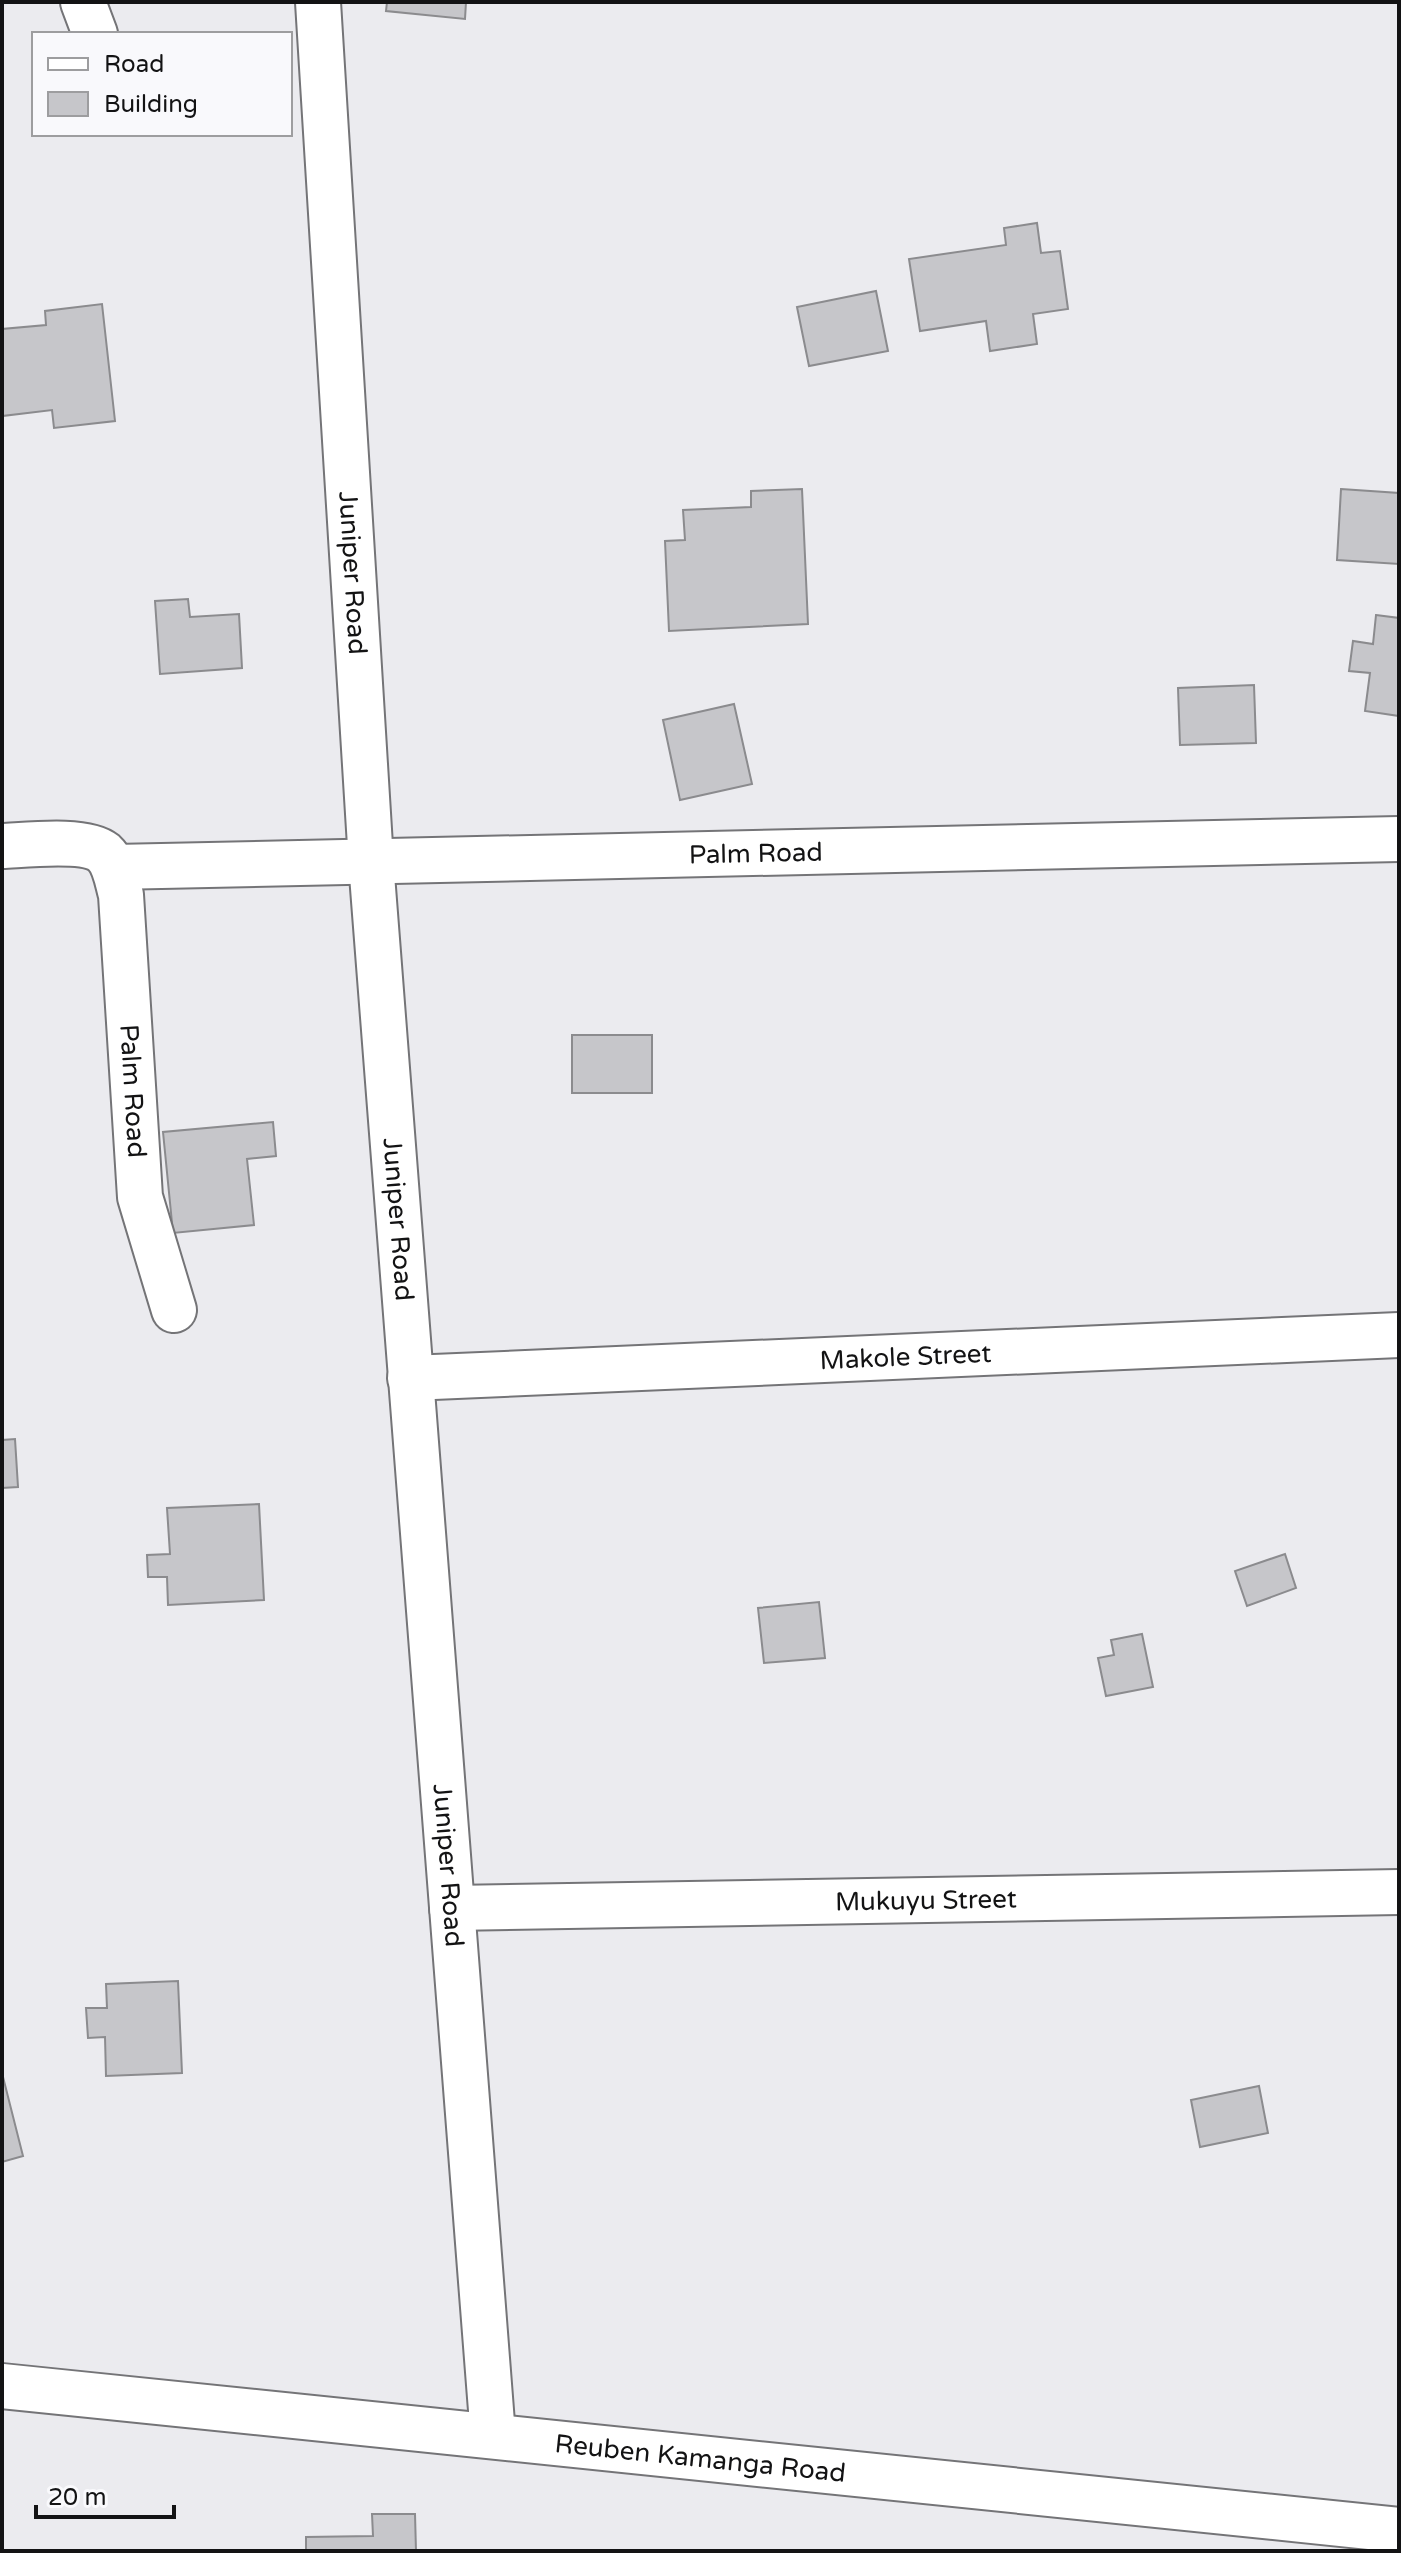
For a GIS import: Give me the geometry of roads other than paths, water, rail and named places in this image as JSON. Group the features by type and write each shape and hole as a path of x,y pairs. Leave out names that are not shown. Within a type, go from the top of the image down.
{"street":[{"path":"83,2 94,32"},
{"name":"Juniper Road","path":"318,2 371,862 493,2436"},
{"name":"Palm Road","path":"174,1310 140,1197 121,895 114,867 1399,839"},
{"path":"2,846 83,845 103,852 114,867"},
{"name":"Makole Street","path":"410,1378 1399,1335"},
{"name":"Mukuyu Street","path":"452,1908 1399,1892"},
{"name":"Reuben Kamanga Road","path":"2,2386 1399,2530"}]}
